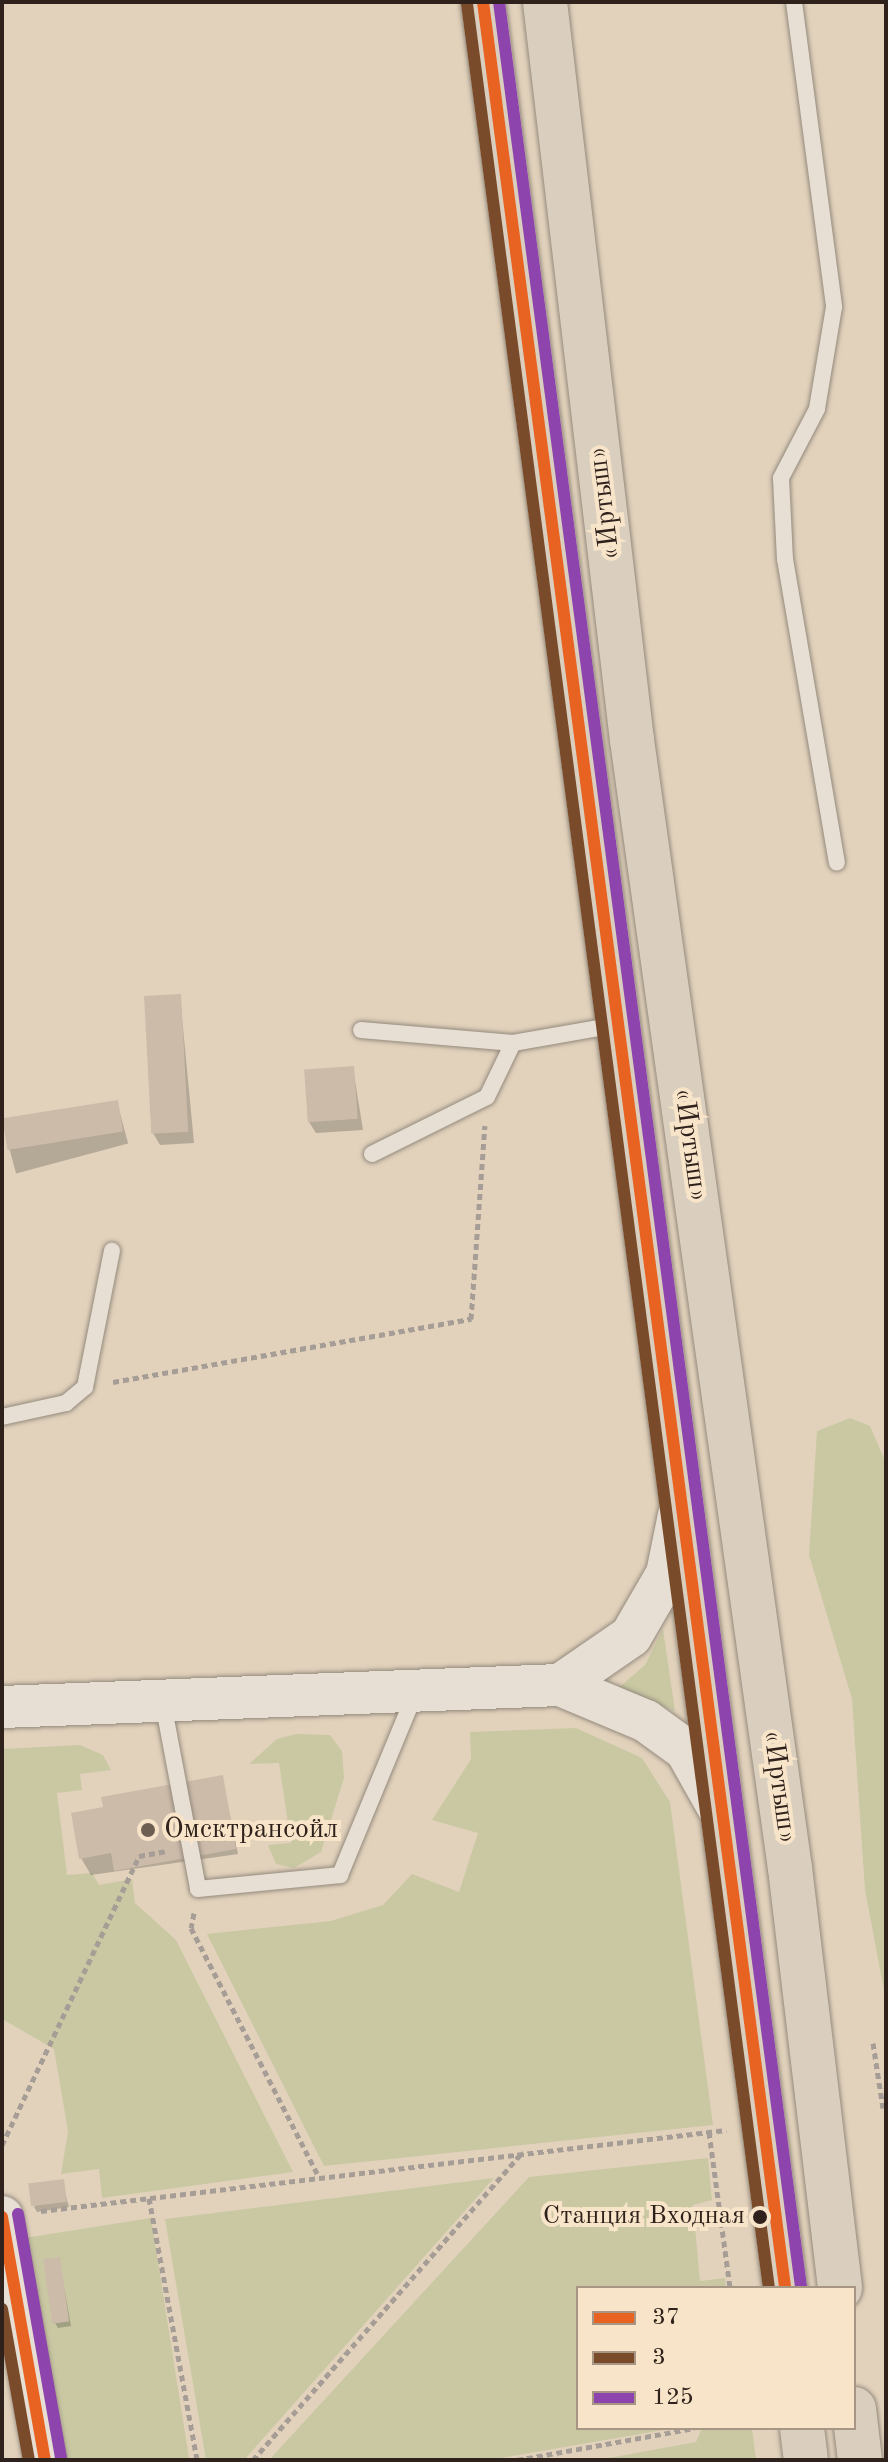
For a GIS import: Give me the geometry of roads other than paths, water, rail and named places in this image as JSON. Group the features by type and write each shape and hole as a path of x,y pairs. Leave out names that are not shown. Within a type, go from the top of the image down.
{"main road":[{"name":"«Иртыш»","path":"483,2 785,2286"},
{"name":"«Иртыш»","path":"545,2 632,740 790,1868 840,2286"},
{"path":"856,2426 860,2460"},
{"path":"802,2430 806,2460"}],"street":[{"path":"560,1685 631,1636 667,1574 680,1507"},
{"path":"2,1707 415,1694 560,1685 646,1721 686,1750 724,1819"},
{"path":"17,2215 10,2309 45,2460"}],"lane":[{"path":"794,2 834,307 817,409 781,478 783,519 837,863"},
{"path":"361,1030 513,1043 616,1025"},
{"path":"372,1154 487,1097 513,1043"},
{"path":"2,1417 66,1403 85,1387 112,1251"},
{"path":"163,1703 198,1889 340,1875 415,1694"}],"place":[{"name":"Омсктрансойл","path":"148,1830"},
{"name":"Станция Входная","path":"760,2217"}]}
